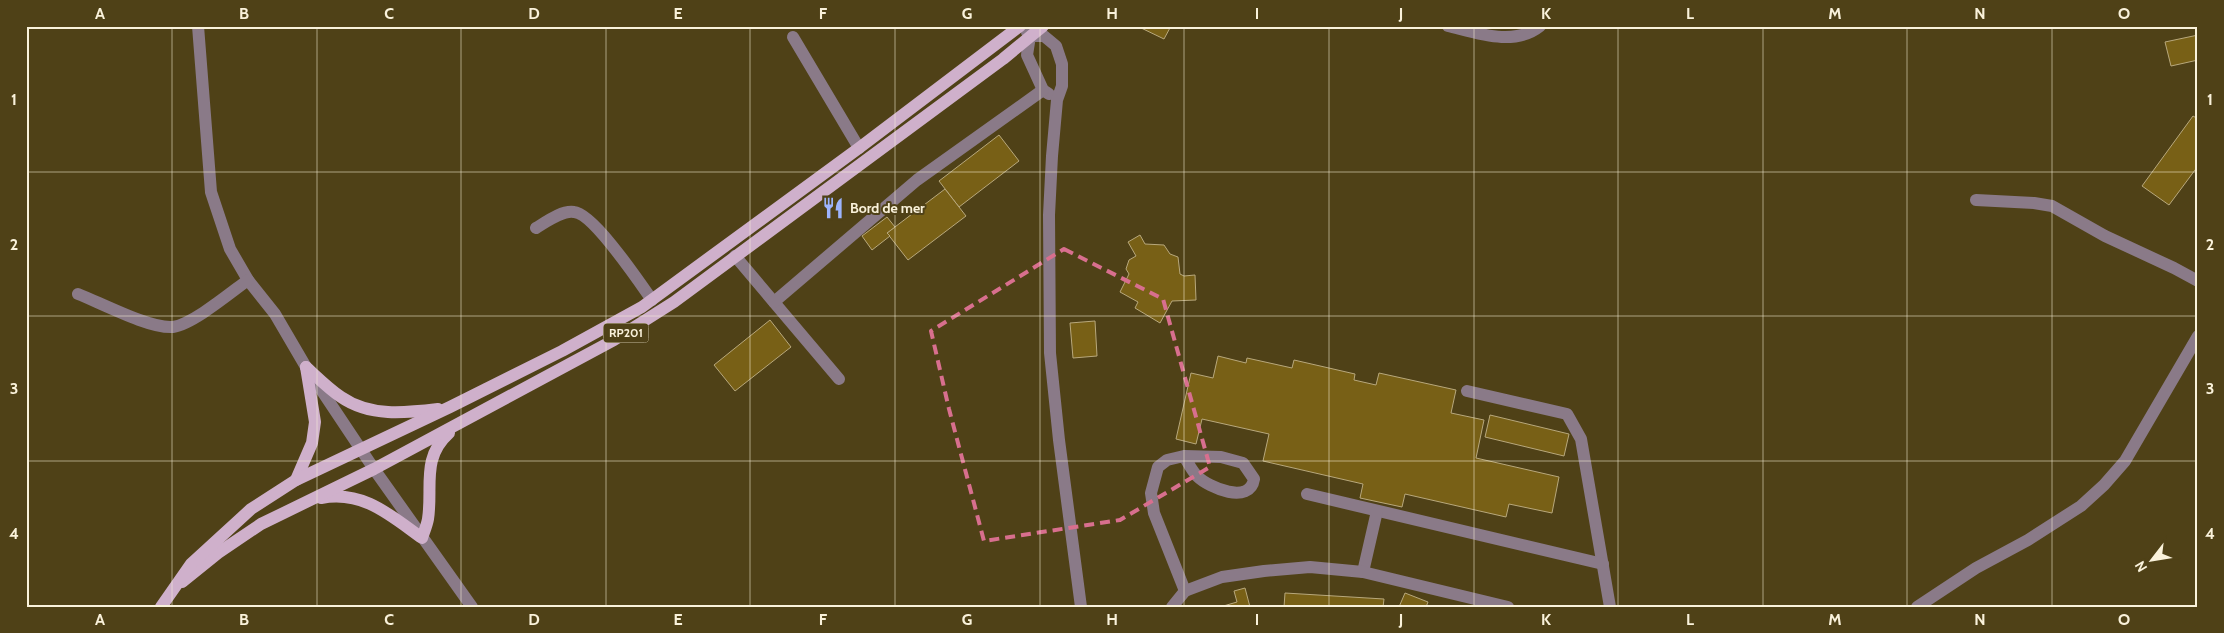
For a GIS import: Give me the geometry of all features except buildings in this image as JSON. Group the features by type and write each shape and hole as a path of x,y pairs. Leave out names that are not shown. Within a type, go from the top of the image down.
{"main road":[{"name":"RP201","path":"161,607 191,564 251,509 296,480 450,407 562,351 652,300 1024,30 1043,26"},
{"name":"RP201","path":"176,587 218,553 261,524 374,469 458,424 648,319 674,302 987,71 1024,30"},
{"path":"306,367 341,397 362,408 384,412 408,413 450,407"},
{"path":"296,480 312,443 315,422 306,367"},
{"path":"308,500 334,496 352,498 373,504 422,538 428,518 430,462 441,440 458,424"}],"street":[{"path":"198,26 211,192 230,249 248,280 275,314 306,367 362,448 374,469 472,607"},
{"path":"1448,26 1494,36 1515,38 1540,26"},
{"path":"1057,100 1043,90 1027,55 1024,30 1044,36 1056,46 1062,64 1062,86 1057,100 1049,215 1050,353 1059,440 1081,607"},
{"path":"793,37 859,148"},
{"path":"774,302 917,180 1043,90"},
{"path":"1976,200 2034,202 2052,206 2105,236 2174,268 2198,282"},
{"path":"536,228 562,214 574,212 584,216 598,229 652,300"},
{"path":"735,256 839,379"},
{"path":"78,294 157,326 174,327 202,313 248,280"},
{"path":"1917,607 1976,568 2028,540 2080,506 2104,485 2125,462 2198,336"},
{"path":"1467,391 1567,414 1581,439 1610,607"},
{"path":"1184,456 1196,475 1207,484 1228,492 1241,492 1253,486 1254,479 1243,463 1221,457 1184,456 1167,460 1158,467 1151,493 1154,513 1185,592"},
{"path":"1308,494 1603,564"},
{"path":"1363,572 1377,510"},
{"path":"1172,607 1185,592 1222,577 1310,567 1363,572 1508,607"}],"highlighted area":[{"path":"1064,249 1163,299 1210,467 1120,520 984,541 949,409 931,331"}],"place":[{"name":"Bord de mer","path":"833,208"}]}
